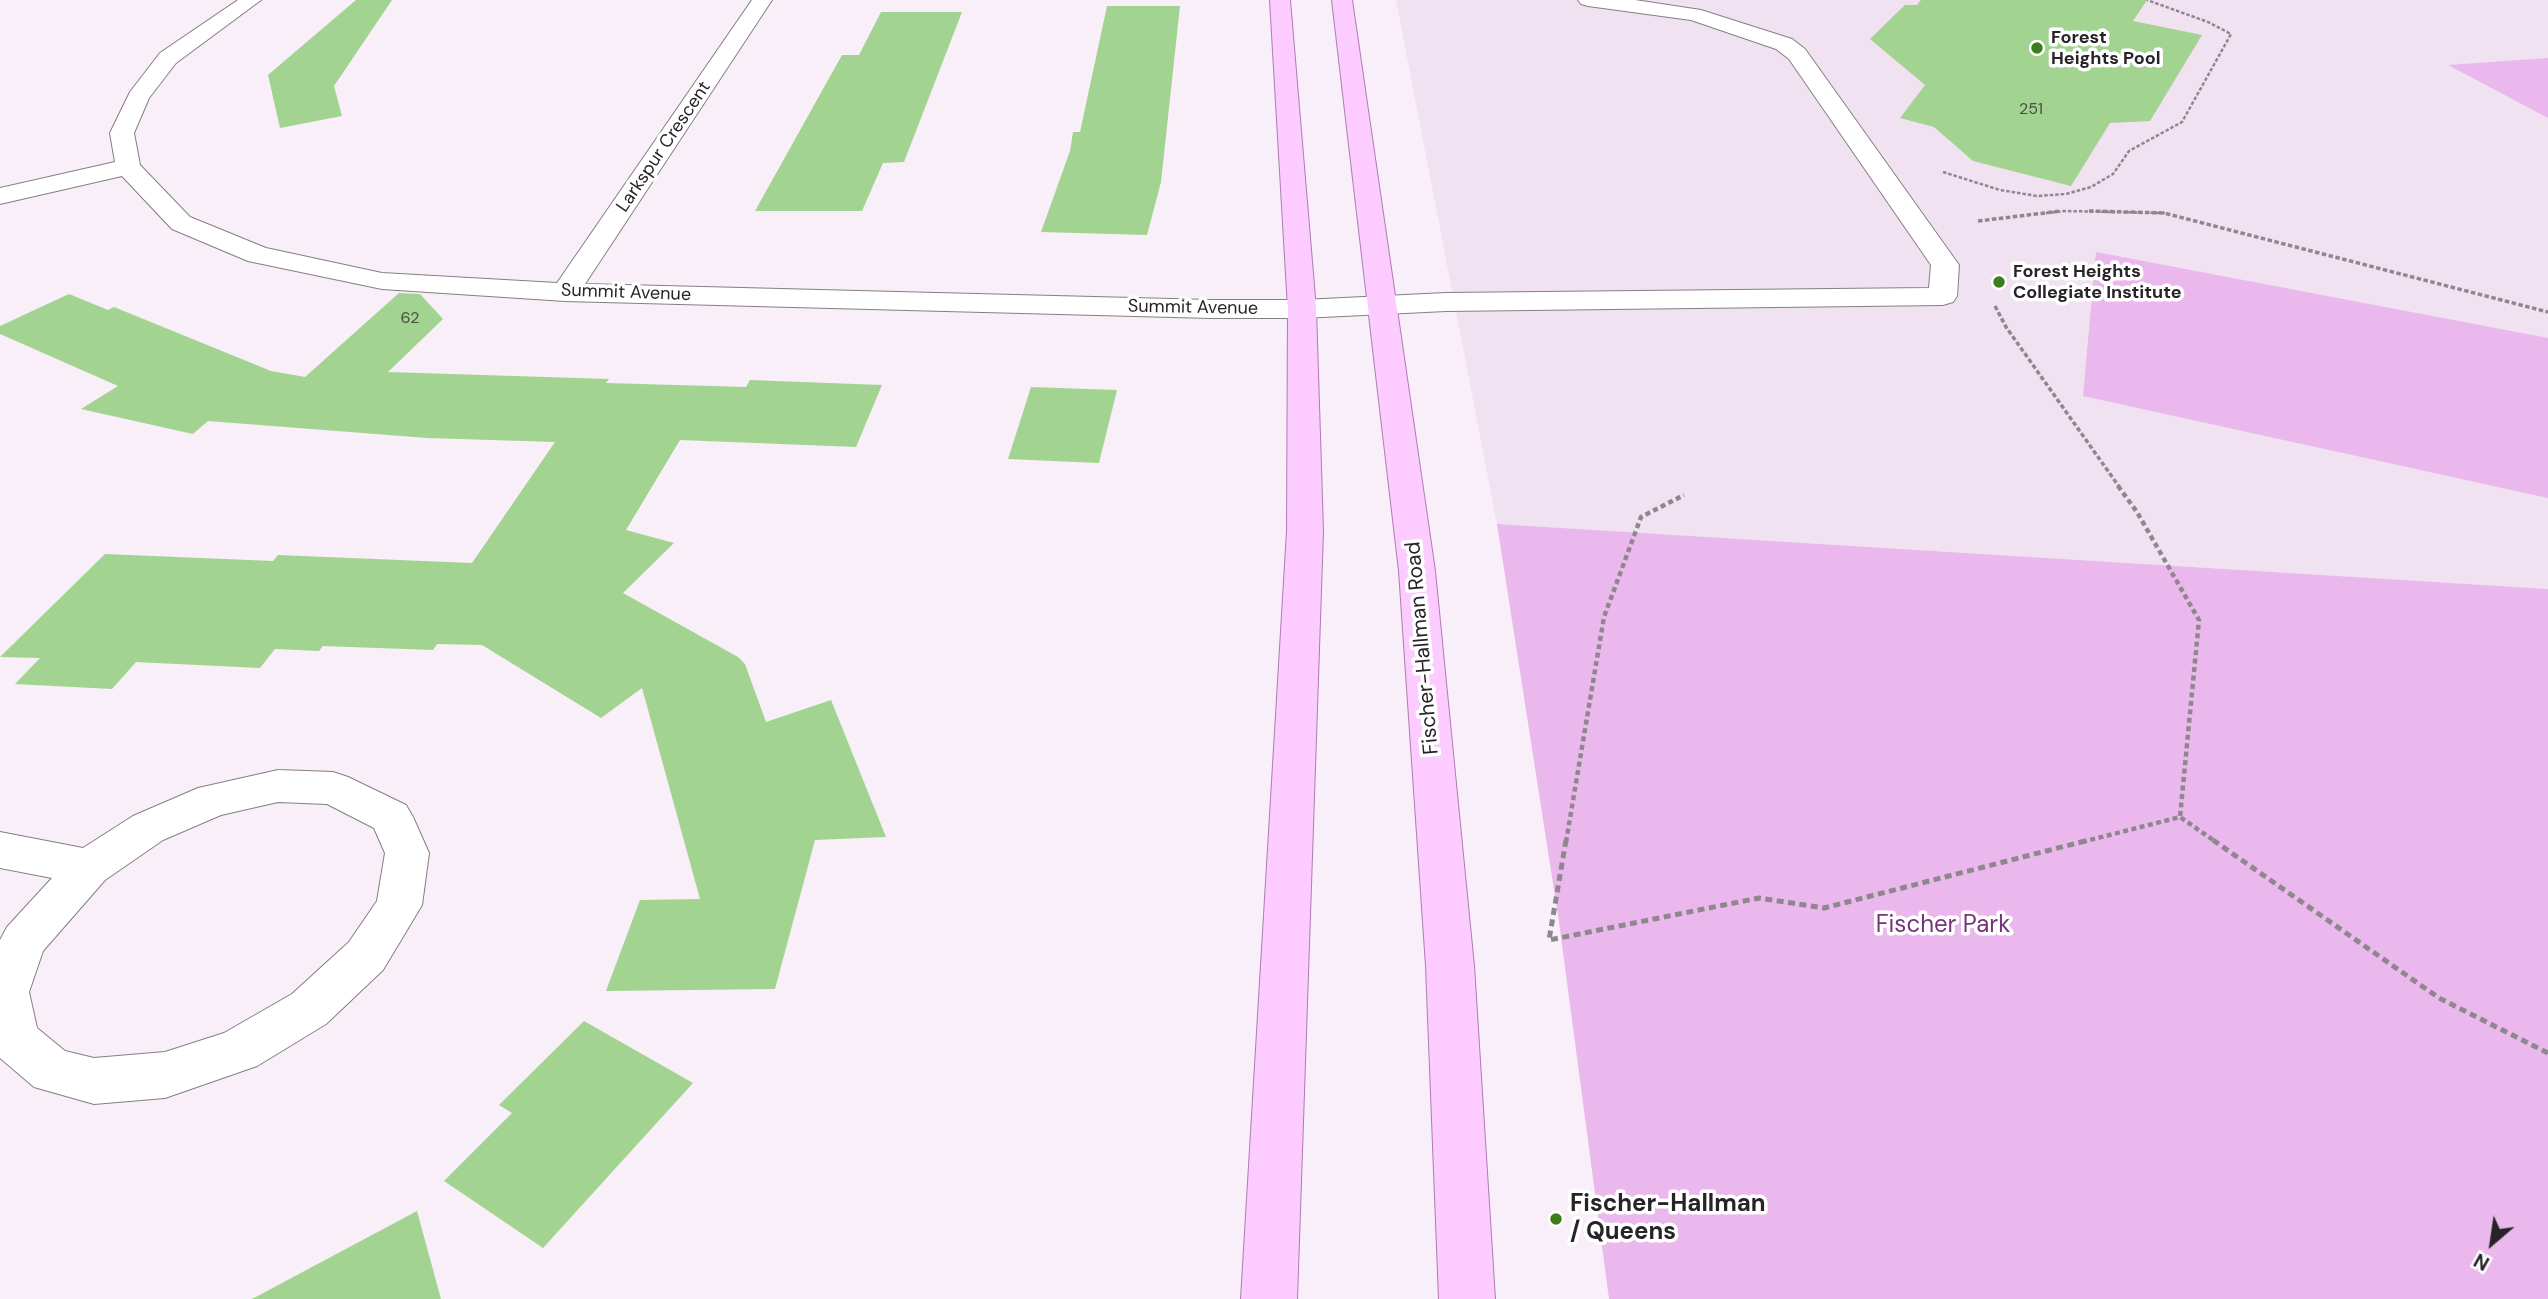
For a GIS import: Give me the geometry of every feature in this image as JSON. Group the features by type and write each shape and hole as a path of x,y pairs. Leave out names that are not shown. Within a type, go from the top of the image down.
{"main road":[{"path":"1269,1299 1305,531 1302,309 1280,0"},
{"name":"Fischer-Hallman Road","path":"1342,0 1418,571 1450,966 1467,1299"}],"street":[{"path":"0,196 128,167 122,133 138,97 167,58 251,0"},
{"name":"Larkspur Crescent","path":"565,292 762,0"},
{"name":"Summit Avenue","path":"128,167 181,223 258,255 382,281 565,292 1211,309 1302,309 1446,302 1943,296 1945,265 1797,54 1784,44 1694,14 1644,5 1588,0"},
{"path":"0,850 89,867 148,828 213,800 278,786 333,788 391,817 407,853 399,905 366,956 309,1009 239,1050 165,1075 94,1081 52,1071 15,1040 5,992 23,941 89,867"}],"path":[{"path":"1937,168 1947,174 2000,190 2037,196 2066,194 2091,187 2113,174 2129,151 2182,122 2231,34 2208,22 2147,0"},
{"path":"1970,222 2065,211 2165,213 2548,312"},
{"path":"1684,495 1641,517 1604,617 1549,940 1759,898 1824,908 2180,817 2440,998 2548,1053"},
{"path":"2137,512 2199,620 2180,817"}],"shaded area":[{"name":"Forest Heights Collegiate Institute","path":"1396,0 2548,0 2548,589 1497,524"}],"green space":[{"path":"2548,58 2548,118 2448,65"},
{"path":"2096,252 2548,338 2548,498 2083,396"},
{"name":"Fischer Park","path":"1497,524 2548,589 2548,1299 1609,1299 1559,922"}],"building":[{"path":"356,0 392,0 334,86 342,116 280,128 268,75"},
{"path":"1921,0 2147,0 2133,21 2202,35 2150,121 2110,123 2071,186 1973,161 1934,127 1900,118 1925,85 1870,39 1905,5 1917,5"},
{"path":"1107,6 1180,6 1161,182 1147,235 1041,232 1070,151 1073,132 1080,132"},
{"path":"881,12 962,12 904,162 883,163 862,211 755,211 842,55 859,55"},
{"path":"399,293 420,294 443,319 388,372 609,379 606,383 746,387 750,380 882,385 856,447 680,440 626,530 674,543 623,593 738,657 745,664 766,722 831,700 886,837 815,840 775,989 606,991 640,900 700,899 642,688 601,718 482,645 437,644 433,650 323,646 319,651 275,649 260,668 136,662 112,689 15,684 40,658 0,657 105,554 273,561 278,555 472,563 555,442 427,438 208,421 193,434 81,409 118,386 0,334 0,326 69,294 108,310 114,307 271,371 305,377"},
{"path":"1031,387 1117,390 1099,463 1008,459"},
{"path":"584,1021 693,1083 543,1248 444,1181 512,1113 499,1105"},
{"path":"417,1211 441,1299 252,1299"}],"place":[{"name":"Forest Heights Pool","path":"2037,48"},
{"name":"Forest Heights Collegiate Institute","path":"1999,282"},
{"name":"Fischer-Hallman / Queens","path":"1556,1219"}]}
